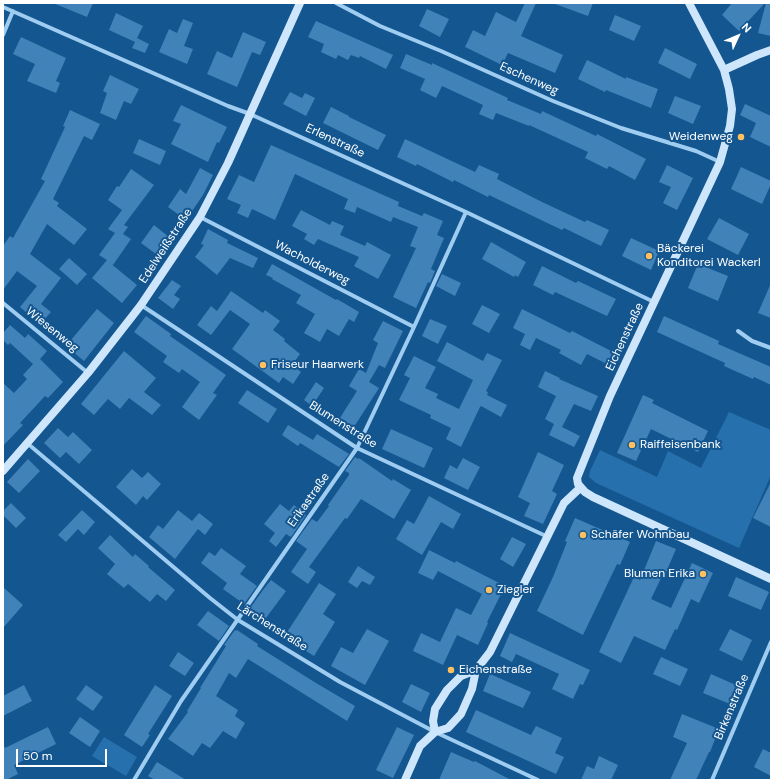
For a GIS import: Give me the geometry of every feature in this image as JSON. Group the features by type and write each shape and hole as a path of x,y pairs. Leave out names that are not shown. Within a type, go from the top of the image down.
{"street":[{"name":"Edelweißstraße","path":"3,471 88,372 141,305 200,217 228,163 300,3"},
{"name":"Eschenweg","path":"336,3 380,26 553,100 628,130 696,151 720,162"},
{"name":"Eichenstraße","path":"580,488 577,478 610,396 720,162 730,126 732,109 724,70 689,3"},
{"name":"Erlenstraße","path":"3,7 250,114 466,212 655,302"},
{"path":"3,36 13,11"},
{"path":"724,70 771,50"},
{"name":"Erikastraße","path":"134,780 181,701 357,448 466,212"},
{"name":"Wacholderweg","path":"200,217 414,327"},
{"name":"Wiesenweg","path":"3,303 88,372"},
{"name":"Blumenstraße","path":"141,305 357,448 548,537"},
{"path":"738,331 752,341 771,348"},
{"name":"Lärchenstraße","path":"27,444 238,620 340,682 435,732 538,780"},
{"path":"405,780 420,746 435,732 448,728 461,714 472,689 476,670 490,652 564,503 580,488 593,497 771,579"},
{"name":"Birkenstraße","path":"712,780 771,642"},
{"path":"435,732 433,720 435,710 447,690 461,676 476,670"}],"shaded area":[{"path":"729,412 771,430 771,475 739,548 596,483 589,477 590,471 600,450 657,477 668,451 701,468"},
{"path":"104,737 137,757 126,776 92,756"}],"building":[{"path":"53,3 93,3 87,17"},
{"path":"525,3 536,3 521,36 563,55 555,73 508,53 502,65 465,47 473,30 485,36 496,12 516,22"},
{"path":"555,3 593,3 588,16"},
{"path":"732,3 765,3 739,31 722,15"},
{"path":"766,3 771,3 771,36 758,33"},
{"path":"427,9 449,19 440,37 419,26"},
{"path":"116,13 143,26 137,38 149,44 145,53 132,48 135,42 109,30"},
{"path":"615,15 641,26 634,41 609,30"},
{"path":"183,19 193,23 184,46 193,49 187,64 159,52 169,29 177,33"},
{"path":"316,21 393,55 386,69 360,56 359,58 351,55 348,60 338,55 336,59 321,52 324,44 308,37"},
{"path":"243,32 266,42 260,55 252,52 237,87 207,74 217,51 232,58"},
{"path":"21,37 66,58 56,81 60,83 56,93 27,81 35,64 13,54"},
{"path":"665,48 697,64 690,79 658,63"},
{"path":"406,54 432,65 432,63 508,98 507,100 541,114 542,111 596,136 597,134 646,159 635,180 609,166 607,169 585,158 588,152 529,125 496,113 493,120 479,114 483,105 442,86 436,98 420,90 425,79 400,68"},
{"path":"587,60 626,79 626,77 658,89 651,108 606,90 605,92 578,79"},
{"path":"110,75 139,89 131,104 124,101 116,120 100,113 107,93 103,91"},
{"path":"290,92 302,98 305,93 315,98 306,116 283,104"},
{"path":"675,96 701,106 693,124 668,113"},
{"path":"745,104 771,116 771,147 750,137 756,123 740,115"},
{"path":"181,105 227,127 219,143 217,142 208,162 171,144 181,124 173,121"},
{"path":"331,107 386,135 378,150 323,123"},
{"path":"70,110 100,124 92,140 84,136 53,199 59,203 57,206 87,229 74,245 47,224 30,254 61,278 41,304 51,312 40,324 20,307 37,286 17,271 3,290 3,246 10,236 13,238 45,181 41,179 65,127 63,126"},
{"path":"139,139 166,151 160,165 133,153"},
{"path":"405,139 475,172 479,165 499,174 497,179 542,202 585,222 587,220 609,230 601,246 564,228 562,230 489,195 488,197 454,180 453,182 417,164 416,166 397,157"},
{"path":"271,145 399,202 398,206 422,216 424,213 443,221 437,235 444,238 431,269 435,271 430,283 428,282 416,308 393,297 416,248 410,246 418,227 393,217 391,222 357,207 355,213 344,209 348,199 295,174 275,220 252,209 248,218 237,213 241,205 227,199 239,175 254,182"},
{"path":"667,165 693,178 677,210 663,203 671,187 659,182"},
{"path":"741,167 771,181 762,204 731,189"},
{"path":"200,168 213,175 203,195 186,220 168,207 180,189 186,194"},
{"path":"131,169 154,185 124,225 128,227 123,234 131,239 113,265 110,263 137,285 122,303 92,278 107,260 99,255 115,233 108,229 122,210 108,200"},
{"path":"301,210 330,225 332,221 344,226 340,235 365,246 367,242 391,255 378,279 354,266 359,257 318,239 314,245 304,239 307,234 292,226"},
{"path":"719,218 749,234 738,255 707,239"},
{"path":"154,225 169,237 156,254 141,243"},
{"path":"208,229 228,240 227,243 258,258 253,268 230,258 217,275 195,257 204,245 201,244"},
{"path":"631,238 659,251 651,270 622,256"},
{"path":"491,242 526,262 518,277 515,275 514,277 482,259"},
{"path":"69,258 87,274 77,285 59,269"},
{"path":"272,264 359,312 354,322 349,319 339,336 327,329 320,342 304,333 315,314 296,303 301,295 266,275"},
{"path":"698,264 728,276 718,301 688,288"},
{"path":"542,266 576,283 578,281 616,299 607,316 555,292 553,295 533,285"},
{"path":"442,274 461,283 455,296 436,286"},
{"path":"172,280 181,286 174,295 180,299 173,309 158,298"},
{"path":"771,283 771,318 758,313"},
{"path":"231,291 263,313 265,310 280,321 273,330 285,339 284,341 300,354 292,365 301,372 293,384 283,377 279,383 232,349 250,324 230,310 211,335 197,325 211,306 217,311"},
{"path":"482,305 500,314 489,333 472,324"},
{"path":"97,309 114,323 84,361 66,346"},
{"path":"522,309 570,333 572,331 615,353 609,365 587,354 581,365 559,353 561,350 536,338 530,350 520,345 525,334 513,328"},
{"path":"146,316 171,334 170,336 226,375 213,393 217,395 199,420 182,407 200,382 182,369 179,373 163,362 167,356 134,332"},
{"path":"664,316 719,341 718,344 771,367 771,385 724,366 725,363 657,332"},
{"path":"430,319 447,326 438,344 422,336"},
{"path":"383,321 403,331 385,368 379,365 369,382 379,388 352,430 338,421 357,391 349,386 359,369 366,373 378,343 373,340"},
{"path":"10,325 25,338 28,334 47,351 40,359 63,382 48,398 45,396 20,423 23,425 3,446 3,383 14,393 27,379 23,375 33,364 10,343 8,345 3,340 3,333"},
{"path":"447,342 483,361 487,353 502,360 486,391 488,392 487,395 507,405 501,417 481,406 461,447 446,439 451,428 430,418 431,415 399,400 410,378 404,375 414,356 436,367 425,388 438,394 436,398 459,409 473,380 437,361"},
{"path":"124,351 156,378 144,392 161,405 152,415 129,398 120,409 108,399 94,415 81,404"},
{"path":"545,371 560,378 559,379 598,396 591,411 574,404 562,427 580,436 574,447 549,435 554,424 545,419 556,396 538,387"},
{"path":"316,382 324,388 312,406 304,400"},
{"path":"247,390 277,409 268,423 238,403"},
{"path":"643,395 654,400 652,403 708,431 698,452 651,429 636,461 617,453"},
{"path":"288,425 313,440 317,434 349,454 339,467 300,443 298,446 282,435"},
{"path":"58,428 68,437 73,432 92,450 79,464 66,452 60,458 44,443"},
{"path":"391,429 433,448 424,468 382,449"},
{"path":"538,452 564,465 552,491 557,494 543,524 524,516 530,503 518,497"},
{"path":"355,457 358,459 359,458 392,481 393,479 411,490 394,519 361,499 309,567 316,572 308,584 291,572 307,549 296,541 312,519 317,522 329,506 328,505 349,475 349,473 345,471"},
{"path":"463,458 480,467 468,490 444,478 450,465 457,469"},
{"path":"28,459 40,471 19,493 7,482"},
{"path":"132,469 142,478 148,472 161,484 147,500 143,496 136,505 116,487"},
{"path":"771,482 771,527 753,518"},
{"path":"429,496 461,514 453,529 441,522 422,555 396,539 407,520 414,524"},
{"path":"11,503 26,518 16,528 3,515 3,511"},
{"path":"280,504 289,511 294,505 306,515 291,537 286,534 276,547 269,541 275,533 264,524"},
{"path":"82,510 95,522 84,535 78,529 66,542 58,535"},
{"path":"178,510 192,521 199,513 213,524 205,535 198,529 175,559 149,537 158,525 163,529"},
{"path":"575,518 630,542 620,565 617,564 583,635 537,611 553,577 567,542 565,541"},
{"path":"110,535 133,557 135,554 175,590 166,601 157,594 150,602 128,584 124,588 107,574 115,564 98,548"},
{"path":"512,537 526,544 513,567 500,559"},
{"path":"656,541 676,549 664,577 662,576 651,599 671,608 692,563 713,573 699,603 691,599 677,630 675,629 665,650 634,636 621,663 599,652 634,577 640,580"},
{"path":"221,548 246,566 240,574 257,586 244,604 223,589 227,583 201,563 209,552 215,556"},
{"path":"429,550 455,563 456,561 505,586 487,622 488,623 478,645 457,635 443,665 413,651 421,633 440,642 456,608 471,615 482,594 438,571 433,580 418,573"},
{"path":"358,566 375,577 370,585 362,581 357,588 348,582"},
{"path":"736,577 769,592 761,610 728,596"},
{"path":"271,580 286,591 263,622 248,611"},
{"path":"319,583 336,594 323,614 335,622 314,656 284,637"},
{"path":"3,587 23,605 3,628"},
{"path":"208,611 229,626 219,641 197,625"},
{"path":"367,629 389,641 365,685 331,666 341,647 353,653"},
{"path":"730,629 752,640 742,661 719,650"},
{"path":"235,630 258,644 257,646 355,706 347,721 248,659 236,678 229,673 216,696 238,710 235,716 245,723 236,739 223,731 210,748 202,743 193,756 168,739 188,712 187,711 200,688 226,646 224,645"},
{"path":"510,633 590,670 583,685 580,684 573,699 552,689 559,674 516,654 512,662 500,656"},
{"path":"178,652 194,663 185,676 169,666"},
{"path":"661,657 688,669 680,686 653,674"},
{"path":"490,674 531,692 523,708 483,691"},
{"path":"711,674 738,686 730,704 703,693"},
{"path":"411,684 430,693 421,712 402,702"},
{"path":"24,685 32,701 3,716 3,696"},
{"path":"86,685 103,697 93,711 76,699"},
{"path":"155,685 172,696 148,734 150,735 142,747 124,735"},
{"path":"476,710 531,735 536,726 562,738 555,753 564,757 556,774 466,732"},
{"path":"682,714 719,729 710,752 696,780 670,780 687,743 673,737"},
{"path":"80,717 100,731 90,747 69,733"},
{"path":"48,727 56,744 14,765 18,774 3,780 3,743 5,748"},
{"path":"397,727 414,735 393,778 376,770"},
{"path":"763,749 771,753 771,776 754,767"},
{"path":"451,752 474,762 475,761 511,780 439,780"},
{"path":"599,756 618,765 611,780 581,780 587,766 594,769"},
{"path":"157,762 186,780 155,780 148,776"}],"place":[{"name":"Weidenweg","path":"741,137"},
{"name":"Bäckerei Konditorei Wackerl","path":"649,256"},
{"name":"Friseur Haarwerk","path":"263,365"},
{"name":"Raiffeisenbank","path":"632,445"},
{"name":"Schäfer Wohnbau","path":"583,535"},
{"name":"Blumen Erika","path":"703,574"},
{"name":"Ziegler","path":"489,590"},
{"name":"Eichenstraße","path":"451,670"}]}
